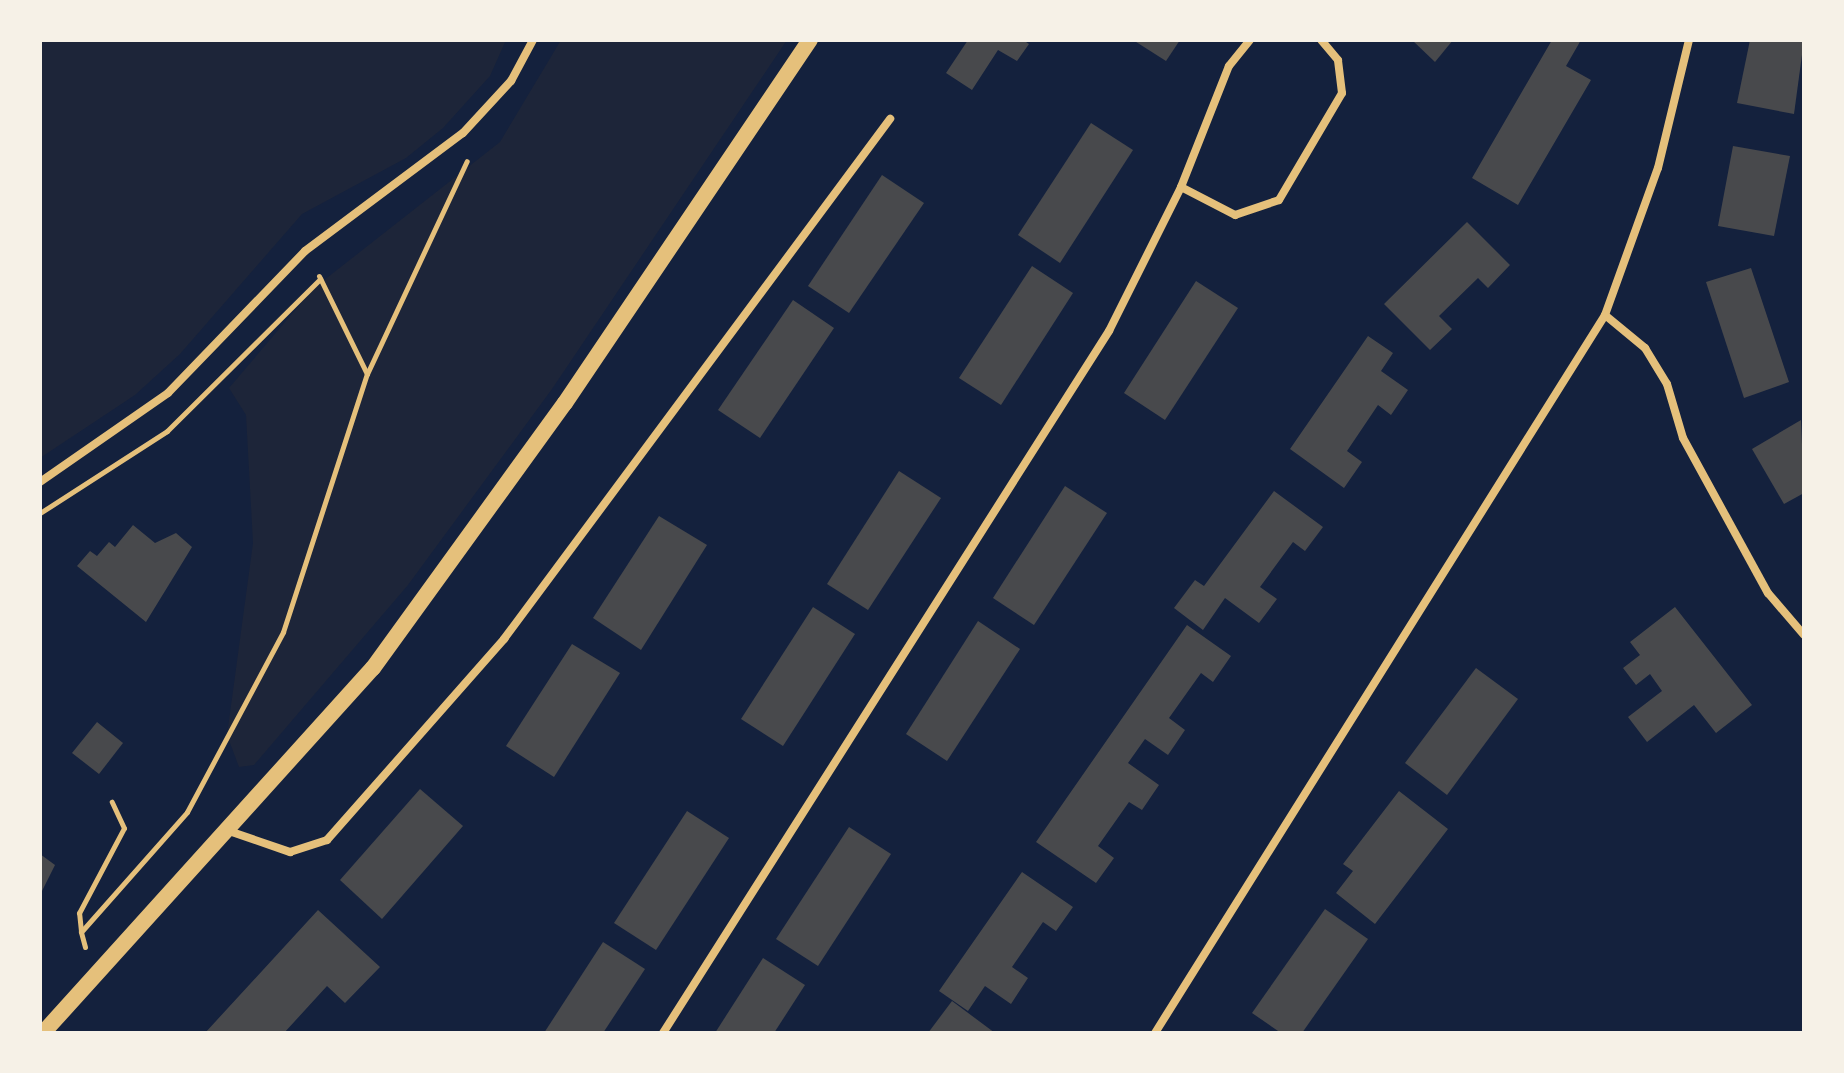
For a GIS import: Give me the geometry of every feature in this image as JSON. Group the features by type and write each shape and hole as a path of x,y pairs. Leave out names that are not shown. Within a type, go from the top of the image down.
{"main road":[{"path":"43,1033 223,829 373,668 565,403 810,40"}],"street":[{"path":"40,482 168,393 305,251 463,133 503,92 533,40"},
{"path":"663,1033 1109,331 1181,187 1229,66 1250,40"},
{"path":"1181,187 1235,215 1279,200 1342,93 1338,60 1321,40"},
{"path":"1155,1033 1605,315 1658,168 1689,40"},
{"path":"223,829 290,852 327,840 504,639 890,119"},
{"path":"1605,315 1645,348 1683,438 1761,581 1804,635"}],"path":[{"path":"81,932 187,812 283,632 367,374 474,145"},
{"path":"305,251 367,374"},
{"path":"93,974 79,913 124,828 112,802"}],"shaded area":[{"path":"40,40 506,40 490,76 443,128 406,158 302,214 180,354 135,395 40,458"},
{"path":"561,40 787,40 552,389 408,585 254,765 239,767 227,735 253,543 246,415 229,388 314,288 500,142"}],"building":[{"path":"968,40 1023,40 1029,44 1017,61 998,50 972,90 946,73"},
{"path":"1133,40 1180,40 1166,61"},
{"path":"1412,40 1453,40 1435,62"},
{"path":"1552,40 1581,40 1566,66 1591,80 1518,205 1472,178"},
{"path":"1750,40 1804,40 1794,114 1737,103"},
{"path":"1091,123 1133,150 1060,263 1018,235"},
{"path":"1733,146 1790,156 1774,236 1718,226"},
{"path":"882,175 924,203 849,313 808,286"},
{"path":"1467,222 1510,265 1488,288 1478,278 1439,316 1452,329 1430,350 1384,304"},
{"path":"1032,266 1073,293 1001,405 959,378"},
{"path":"1751,268 1789,382 1744,398 1706,282"},
{"path":"1196,281 1238,308 1165,420 1124,393"},
{"path":"793,300 834,328 760,438 718,410"},
{"path":"1368,336 1393,353 1381,371 1408,390 1391,415 1378,405 1347,451 1362,462 1344,488 1290,449"},
{"path":"1801,420 1804,493 1784,504 1752,449"},
{"path":"899,471 941,498 868,610 827,584"},
{"path":"1065,486 1107,513 1034,625 993,598"},
{"path":"1274,491 1323,527 1305,551 1293,542 1260,587 1277,599 1259,623 1225,598 1203,630 1174,608 1195,580 1204,586"},
{"path":"659,516 707,545 641,650 593,618"},
{"path":"133,525 155,543 176,533 192,547 146,622 77,566 90,551 97,556 109,542 115,547"},
{"path":"813,607 855,634 783,746 741,719"},
{"path":"1675,607 1752,705 1716,733 1694,705 1647,742 1628,717 1662,691 1650,674 1636,685 1623,668 1640,655 1630,642"},
{"path":"978,621 1020,649 947,761 906,734"},
{"path":"1187,625 1231,656 1213,682 1201,673 1169,718 1185,730 1168,755 1145,739 1128,763 1159,785 1142,810 1129,802 1098,846 1114,858 1096,883 1036,842"},
{"path":"572,644 620,673 554,777 506,746"},
{"path":"1476,668 1518,699 1447,795 1405,763"},
{"path":"97,722 123,743 99,774 72,753"},
{"path":"420,789 463,826 382,919 340,880"},
{"path":"1399,791 1448,829 1375,924 1336,893 1353,871 1343,864"},
{"path":"687,811 729,838 656,950 614,923"},
{"path":"849,827 891,854 818,966 776,939"},
{"path":"40,854 55,865 40,895"},
{"path":"1022,872 1073,907 1056,931 1043,922 1012,967 1028,978 1011,1004 985,986 968,1011 939,991"},
{"path":"1325,909 1368,939 1302,1033 1281,1033 1252,1013"},
{"path":"318,910 380,967 345,1003 327,986 284,1033 205,1033"},
{"path":"603,942 645,969 603,1033 544,1033"},
{"path":"763,958 805,985 774,1033 715,1033"},
{"path":"952,1001 995,1033 928,1033"}]}
